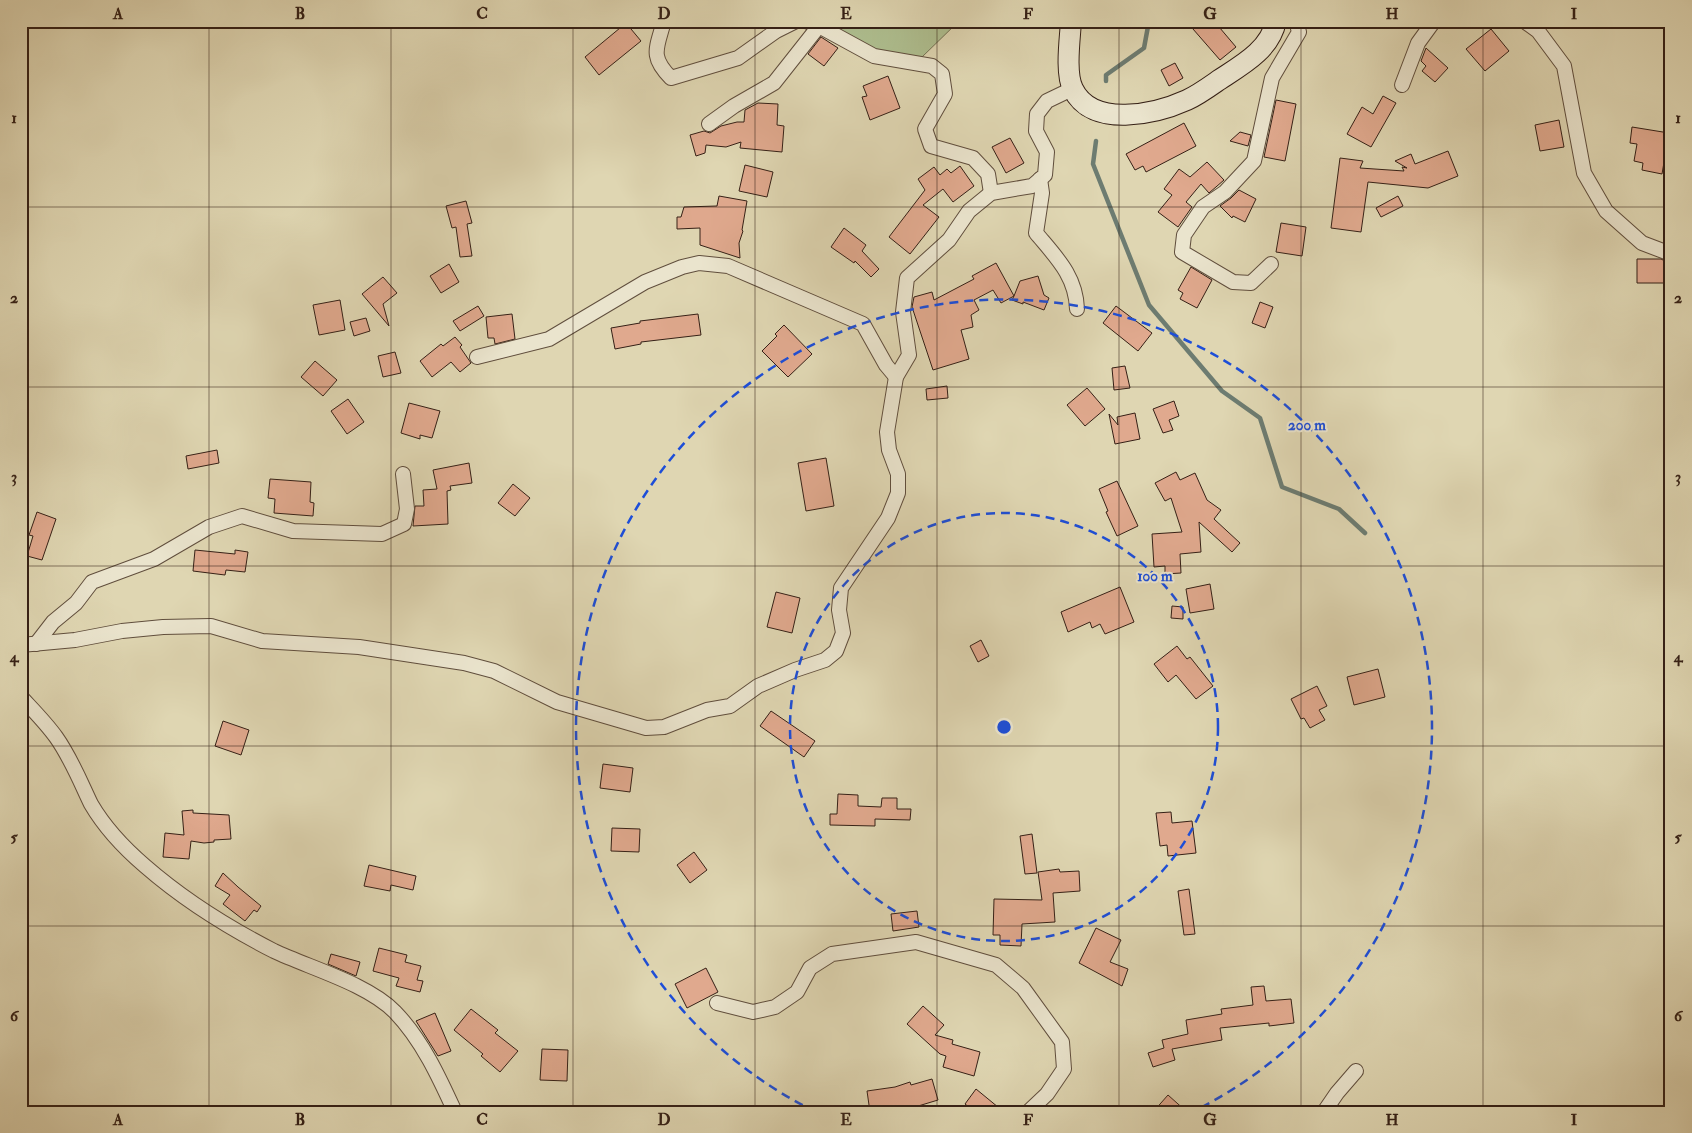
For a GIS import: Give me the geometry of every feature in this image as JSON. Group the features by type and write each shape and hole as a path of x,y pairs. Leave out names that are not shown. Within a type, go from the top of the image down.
{"main road":[{"path":"1072,21 1068,67 1072,89 1083,102 1101,112 1126,115 1156,112 1188,100 1246,63 1266,44 1276,21"}],"street":[{"path":"664,21 655,54 660,67 670,78 738,58 776,31 796,21"},
{"path":"1271,264 1251,283 1233,282 1182,252 1184,235 1203,207 1225,192 1254,161 1272,78 1299,32 1296,21"},
{"path":"1402,86 1418,43 1434,21"},
{"path":"1524,21 1538,31 1564,66 1584,173 1606,211 1642,243 1671,254"},
{"path":"709,124 734,106 774,83 813,24 874,56 932,66 942,74 945,94 925,129 931,146 974,158 988,174 991,193"},
{"path":"21,645 75,640 122,631 163,626 212,626 262,641 359,647 464,664 494,671 557,702 646,728 664,726 708,710 730,706 758,686 824,660 836,651 843,633 839,610 841,588 888,518 898,493 898,474 889,450 886,432 896,377 909,355 903,312 907,278 949,240 969,211 991,193 1032,186 1045,175 1047,152 1036,131 1038,114 1047,101 1072,89"},
{"path":"1040,179 1042,193 1036,233 1067,270 1077,297 1077,309"},
{"path":"477,357 548,339 645,282 682,267 699,263 728,266 863,324 886,366 896,377"},
{"path":"36,644 53,622 76,603 92,582 154,558 209,527 242,516 293,531 382,534 404,524 407,509 403,474"},
{"path":"21,697 56,736 75,769 92,805 117,842 146,868 186,898 241,933 276,951 356,986 394,1011 414,1036 438,1073 456,1112"},
{"path":"717,1003 753,1012 775,1007 797,992 810,968 832,954 906,943 916,942 996,964 1023,988 1062,1042 1064,1069 1047,1094 1028,1112"},
{"path":"1324,1112 1336,1093 1356,1071"}],"green space":[{"path":"822,21 959,21 921,58 863,47"}],"building":[{"path":"1186,21 1214,21 1236,47 1220,60"},
{"path":"626,23 641,41 599,75 585,57"},
{"path":"1491,29 1509,51 1485,71 1466,49"},
{"path":"821,37 838,48 824,66 808,54"},
{"path":"1426,48 1448,68 1435,82 1422,71 1426,66 1421,61"},
{"path":"1175,63 1183,78 1169,86 1161,70"},
{"path":"888,76 900,108 870,120 862,97 867,96 863,86"},
{"path":"1383,96 1396,103 1371,147 1347,134 1362,107 1373,114"},
{"path":"1276,100 1296,104 1285,161 1264,157"},
{"path":"758,103 778,104 777,125 784,126 782,152 740,148 741,142 726,147 706,145 705,153 696,156 690,135 704,131 710,133 721,126 744,122 745,110"},
{"path":"1559,120 1564,147 1540,151 1535,125"},
{"path":"1184,123 1196,146 1146,172 1143,166 1135,170 1126,154"},
{"path":"1632,127 1669,133 1662,174 1642,170 1643,163 1634,161 1637,144 1630,143"},
{"path":"1240,132 1251,135 1248,146 1230,141"},
{"path":"1010,138 1024,163 1006,173 992,147"},
{"path":"1448,151 1458,176 1428,188 1368,182 1361,232 1331,228 1340,158 1363,161 1360,168 1404,171 1402,167 1407,168 1395,161 1411,154 1415,164"},
{"path":"1207,162 1224,180 1209,193 1201,184 1186,202 1192,207 1178,227 1158,212 1172,195 1164,189 1179,169 1190,177"},
{"path":"745,165 773,172 767,197 739,191"},
{"path":"960,166 974,186 953,202 943,189 923,205 939,217 910,254 889,237 925,190 918,179 934,167 940,175 947,169 951,173"},
{"path":"1239,190 1256,199 1245,222 1233,216 1232,218 1220,206"},
{"path":"719,196 747,201 743,231 739,243 740,258 700,245 700,228 677,229 677,217 681,217 684,207 717,206"},
{"path":"1398,196 1403,206 1381,217 1376,208"},
{"path":"466,201 472,223 467,224 472,256 460,257 456,227 452,228 446,206"},
{"path":"1281,223 1306,227 1302,256 1276,252"},
{"path":"844,228 866,245 862,251 879,269 871,277 855,261 854,263 831,247"},
{"path":"1637,259 1661,259 1667,262 1667,283 1637,283"},
{"path":"996,263 1014,296 1001,303 993,290 974,300 979,310 971,315 973,327 961,330 969,359 933,370 912,307 914,297 932,292 934,300 974,279 972,276"},
{"path":"449,264 459,282 441,293 430,276"},
{"path":"1191,267 1212,280 1197,308 1180,299 1183,293 1178,290"},
{"path":"1038,276 1044,295 1049,298 1044,310 1012,300 1020,281"},
{"path":"383,277 397,293 383,304 389,326 362,294"},
{"path":"340,300 345,330 319,335 313,305"},
{"path":"1260,302 1273,307 1265,328 1252,323"},
{"path":"478,306 484,316 460,331 453,321"},
{"path":"1116,306 1152,333 1138,351 1103,323"},
{"path":"512,314 515,339 495,344 494,338 488,338 486,317"},
{"path":"698,314 701,335 641,342 641,344 615,349 611,328 640,323 640,321"},
{"path":"366,318 370,331 354,336 350,322"},
{"path":"784,325 812,354 788,377 762,351 777,336 775,334"},
{"path":"455,337 462,345 460,347 471,363 460,372 451,362 432,377 420,361 441,344 443,346"},
{"path":"395,352 401,373 383,377 378,356"},
{"path":"315,361 337,380 323,396 301,377"},
{"path":"1125,366 1130,388 1114,390 1112,368"},
{"path":"947,386 948,398 927,400 926,389"},
{"path":"1087,388 1105,409 1085,426 1067,405"},
{"path":"348,399 364,422 347,434 331,411"},
{"path":"1174,401 1179,416 1169,420 1173,430 1163,433 1153,409"},
{"path":"409,403 440,411 432,438 420,435 420,439 401,433"},
{"path":"1135,413 1140,439 1115,444 1109,414 1118,425 1117,417"},
{"path":"217,450 219,463 188,469 186,456"},
{"path":"826,458 834,506 806,511 798,463"},
{"path":"469,463 472,483 450,486 451,490 447,491 448,524 413,526 415,506 424,506 423,490 437,489 433,470"},
{"path":"1176,472 1180,480 1195,473 1207,500 1221,510 1214,519 1240,543 1232,552 1199,522 1201,552 1180,554 1181,573 1165,574 1165,566 1154,567 1152,534 1182,532 1171,498 1165,501 1155,483"},
{"path":"270,479 311,482 310,502 314,503 313,516 274,513 275,499 268,498"},
{"path":"1117,481 1138,526 1117,536 1106,512 1108,511 1099,489"},
{"path":"513,484 530,498 515,516 498,503"},
{"path":"37,512 56,519 42,560 27,556 33,536 29,535"},
{"path":"195,550 235,554 235,550 248,552 245,572 226,570 225,575 193,571"},
{"path":"1210,584 1214,609 1190,613 1186,589"},
{"path":"1120,587 1134,622 1105,634 1100,624 1092,628 1090,622 1068,632 1061,612"},
{"path":"776,592 800,598 792,633 767,627"},
{"path":"1172,606 1183,607 1183,619 1171,618"},
{"path":"981,640 989,656 978,662 970,646"},
{"path":"1177,646 1187,659 1190,657 1213,686 1196,699 1176,675 1168,682 1154,664"},
{"path":"1378,669 1385,697 1354,705 1347,677"},
{"path":"1317,686 1327,706 1319,710 1325,720 1310,728 1304,718 1301,719 1291,699"},
{"path":"771,711 815,741 804,757 760,726"},
{"path":"223,721 249,730 241,755 215,746"},
{"path":"603,764 633,768 630,792 600,788"},
{"path":"838,794 858,795 858,806 881,807 882,798 897,798 897,809 911,809 910,820 875,819 875,826 830,825 830,814 837,814"},
{"path":"193,810 193,813 229,815 231,839 214,840 214,842 204,843 191,841 189,859 163,857 165,833 184,835 182,811"},
{"path":"1171,812 1172,823 1192,821 1196,853 1168,856 1167,845 1160,846 1156,813"},
{"path":"612,828 640,829 639,852 611,851"},
{"path":"1032,834 1037,873 1025,874 1020,836"},
{"path":"694,852 707,870 690,883 677,865"},
{"path":"369,865 416,876 413,890 391,885 390,891 364,886"},
{"path":"1059,869 1060,872 1079,871 1080,891 1053,893 1055,922 1022,924 1021,946 1000,945 1000,935 993,935 994,899 1042,900 1038,872"},
{"path":"223,873 261,906 257,912 254,910 245,921 223,904 230,895 215,886"},
{"path":"1189,889 1195,934 1184,935 1178,891"},
{"path":"917,911 919,927 893,931 891,914"},
{"path":"1096,928 1121,940 1110,962 1128,969 1122,986 1079,963"},
{"path":"379,948 407,955 405,962 421,966 417,980 423,981 420,992 396,986 399,978 373,971"},
{"path":"331,954 360,962 356,976 328,964"},
{"path":"706,968 718,992 687,1008 675,984"},
{"path":"1264,986 1266,1001 1291,999 1294,1023 1269,1026 1269,1023 1220,1028 1222,1040 1172,1049 1175,1060 1153,1067 1148,1053 1164,1048 1162,1040 1188,1034 1186,1020 1222,1014 1221,1009 1253,1005 1251,987"},
{"path":"923,1006 944,1025 935,1035 953,1040 952,1044 980,1052 974,1076 943,1067 946,1056 940,1054 907,1024"},
{"path":"471,1009 498,1030 495,1033 518,1051 500,1072 481,1056 483,1054 454,1030"},
{"path":"435,1013 451,1051 438,1056 416,1021"},
{"path":"542,1049 568,1050 567,1081 540,1080"},
{"path":"932,1079 938,1100 905,1110 870,1112 867,1091 895,1087 910,1082 911,1085"},
{"path":"976,1089 1004,1112 975,1112 965,1104"},
{"path":"1168,1095 1187,1112 1153,1112"}],"waterway":[{"path":"1106,81 1106,75 1144,48 1149,21"},
{"path":"1096,141 1093,164 1149,305 1222,391 1260,418 1282,487 1339,509 1365,533"}]}
